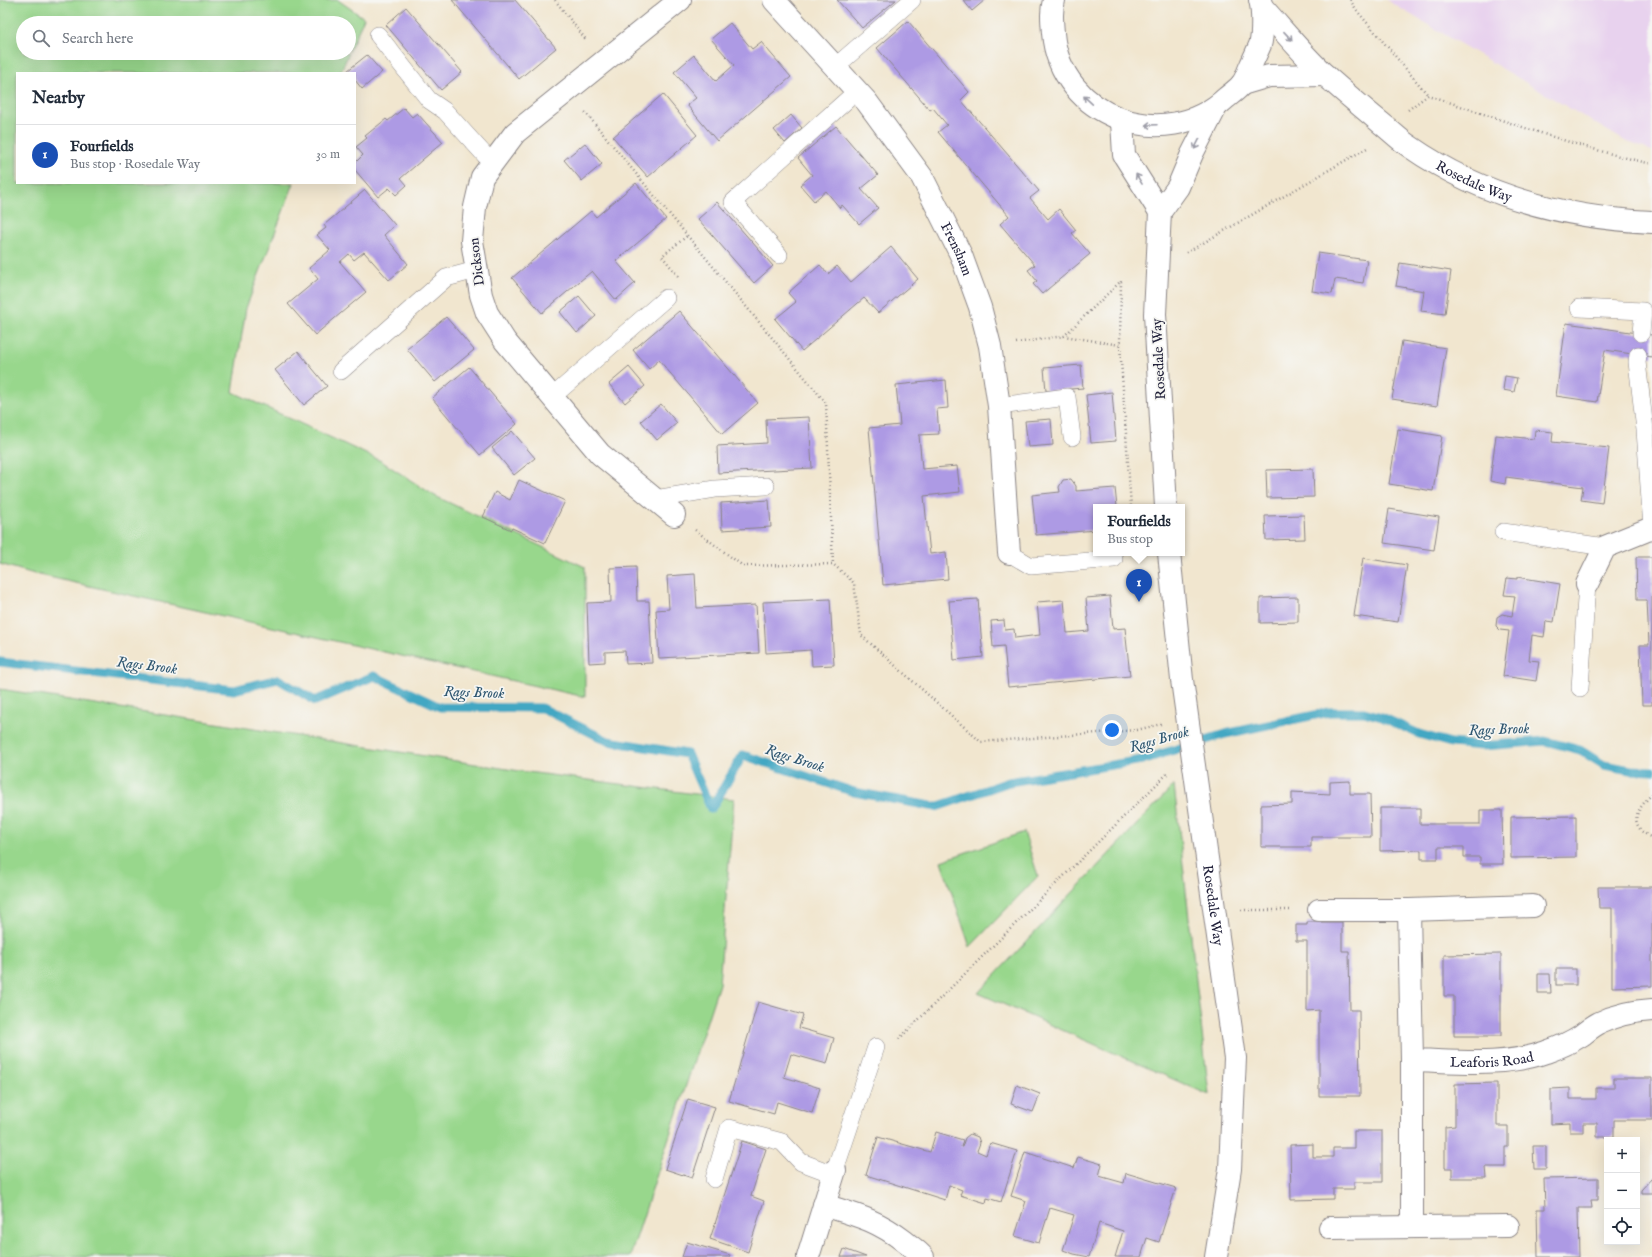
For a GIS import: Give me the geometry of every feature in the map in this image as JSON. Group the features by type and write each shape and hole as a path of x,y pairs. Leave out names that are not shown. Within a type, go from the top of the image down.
{"street":[{"name":"Dickson","path":"674,515 600,454 505,341 487,313 481,295 472,241 475,207 482,177 515,133 680,0"},
{"name":"Frensham","path":"774,0 867,102 922,177 961,255 980,307 990,346 999,406 1009,553"},
{"path":"1036,0 1052,22"},
{"name":"Rosedale Way","path":"1054,0 1051,12 1054,48 1065,74 1089,103 1122,121 1142,125 1179,124 1215,109"},
{"name":"Rosedale Way","path":"1261,4 1325,75 1409,146 1455,174 1493,192 1527,203 1574,214 1614,220 1652,222"},
{"name":"Rosedale Way","path":"1166,504 1155,314 1160,212 1178,187 1192,154 1215,109 1242,84 1260,44 1261,4"},
{"name":"Rosedale Way","path":"1242,84 1269,76 1325,75"},
{"path":"1122,121 1124,155 1160,212"},
{"path":"1587,584 1605,547 1652,528"},
{"name":"Rosedale Way","path":"1169,556 1182,680 1235,1058 1230,1169 1216,1257"},
{"path":"1319,910 1409,910 1534,906"},
{"path":"1409,910 1412,1060 1412,1227"},
{"name":"Leaforis Road","path":"1412,1060 1506,1061 1530,1057 1563,1045 1598,1024 1610,1019 1638,1011 1652,1010"},
{"path":"808,1257 834,1172"},
{"path":"824,1205 864,1217 890,1230 918,1252 922,1257"},
{"path":"1330,1228 1508,1226"}],"lane":[{"path":"835,67 912,0"},
{"path":"378,35 429,100 445,111 492,163"},
{"path":"779,255 733,202 857,91"},
{"path":"341,371 446,278 476,270"},
{"path":"552,397 666,298"},
{"path":"1579,308 1644,311 1641,333"},
{"path":"1638,355 1652,528"},
{"path":"999,406 1067,397 1072,437"},
{"path":"655,499 715,489 766,486"},
{"path":"1503,532 1605,547"},
{"path":"1009,553 1031,566 1114,559"},
{"path":"1580,688 1587,584"},
{"path":"714,1179 730,1128 782,1142 801,1162 834,1172 876,1047"}],"path":[{"path":"555,0 603,62"},
{"path":"1350,0 1358,12 1428,95 1611,155 1652,164"},
{"path":"568,91 826,403 833,564"},
{"path":"1407,111 1428,95"},
{"path":"1181,255 1367,148"},
{"path":"679,278 662,256 688,236"},
{"path":"1064,336 1121,281 1120,345 1131,504"},
{"path":"990,346 1064,336 1120,345"},
{"path":"674,515 744,566 833,564 854,583 861,635 981,742 1136,730 1187,718"},
{"path":"897,1041 1192,748"},
{"path":"1652,794 1637,813 1636,819 1640,830 1652,838"},
{"path":"1215,910 1319,910"}],"shaded area":[{"path":"1386,0 1652,0 1652,151 1625,141"}],"green space":[{"path":"0,0 338,0 364,18 356,36 356,16 16,16 16,60 346,60 340,72 16,72 16,184 294,184 246,308 233,392 381,461 435,496 585,567 585,697 31,573 0,564"},
{"path":"0,689 520,771 734,799 719,984 630,1257 0,1257"},
{"path":"1174,785 1209,1095 978,993"},
{"path":"1024,832 1038,876 970,947 941,861"}],"building":[{"path":"452,0 515,0 556,48 519,79"},
{"path":"837,0 896,0 862,28"},
{"path":"963,0 985,0 972,11"},
{"path":"406,7 462,72 441,90 386,25"},
{"path":"908,21 969,92 961,100 1039,191 1030,198 1048,219 1059,209 1076,230 1072,233 1090,254 1042,294 1033,284 1037,281 1028,270 1035,265 1000,224 1009,216 938,132 947,125 933,108 930,110 877,48"},
{"path":"730,23 752,49 761,42 791,77 717,141 687,105 696,98 674,72 694,55 716,81 734,65 711,39"},
{"path":"367,55 382,72 362,89 356,81 356,72 347,71"},
{"path":"663,94 697,135 648,177 613,137"},
{"path":"404,108 412,117 417,113 443,142 401,178 407,185 396,195 389,188 378,197 356,171 356,162 363,155 356,147 367,138 365,136 386,119 388,121"},
{"path":"791,115 802,128 785,143 774,130"},
{"path":"836,126 878,175 861,189 878,208 859,224 842,205 840,208 826,191 814,201 800,185 812,175 798,158"},
{"path":"585,143 602,164 582,181 564,160"},
{"path":"636,183 666,219 616,261 635,283 616,300 592,271 542,313 512,278 591,211 596,217"},
{"path":"365,190 395,225 384,235 408,264 389,280 364,252 354,260 349,254 340,262 366,292 315,335 288,304 318,279 309,268 330,250 317,235 326,228 324,225"},
{"path":"717,202 773,266 754,283 698,219"},
{"path":"891,247 918,279 878,313 864,298 802,351 775,319 796,302 788,293 820,265 828,274 837,266 851,282"},
{"path":"1318,253 1367,260 1363,283 1335,279 1332,294 1312,291"},
{"path":"1400,263 1451,271 1445,314 1421,311 1424,291 1396,286"},
{"path":"579,296 596,316 577,333 560,312"},
{"path":"679,311 758,403 722,434 659,360 649,369 633,350"},
{"path":"446,317 474,350 435,382 407,349"},
{"path":"1566,323 1652,335 1652,357 1605,350 1597,402 1556,396"},
{"path":"1402,341 1446,348 1437,406 1392,399"},
{"path":"298,351 327,386 304,405 275,370"},
{"path":"1081,365 1083,388 1046,391 1044,368"},
{"path":"469,367 517,424 480,455 432,398"},
{"path":"629,367 645,386 625,403 609,384"},
{"path":"1505,376 1517,378 1514,392 1503,390"},
{"path":"946,380 948,408 937,409 939,434 919,435 922,469 957,466 960,492 924,496 930,554 946,552 948,579 883,585 869,428 900,425 896,385"},
{"path":"1112,392 1116,441 1091,443 1086,395"},
{"path":"661,404 677,423 657,440 641,421"},
{"path":"809,417 812,468 718,473 717,446 767,443 766,419"},
{"path":"1051,419 1053,445 1028,447 1025,421"},
{"path":"1398,429 1442,436 1433,491 1389,484"},
{"path":"1535,430 1553,432 1552,442 1609,448 1602,503 1581,500 1583,487 1506,477 1505,484 1490,481 1496,435 1534,439"},
{"path":"512,431 535,458 514,475 492,448"},
{"path":"1313,469 1314,497 1267,498 1266,470"},
{"path":"1071,479 1076,486 1076,491 1115,488 1117,504 1093,504 1093,530 1036,535 1032,495 1060,492 1059,487 1063,480"},
{"path":"519,480 565,501 545,543 483,517 495,492 510,500"},
{"path":"769,500 771,527 722,530 721,503"},
{"path":"1389,509 1439,517 1434,550 1384,543"},
{"path":"1304,515 1305,539 1266,540 1265,516"},
{"path":"1636,557 1652,557 1652,705 1642,705 1640,645 1649,645 1647,600 1637,600"},
{"path":"1363,558 1407,565 1398,622 1354,616"},
{"path":"636,567 637,601 649,601 652,663 626,664 625,651 605,652 605,662 589,663 587,603 611,602 610,568"},
{"path":"695,574 697,608 756,605 759,653 659,658 656,610 669,609 667,576"},
{"path":"1517,577 1560,584 1554,622 1546,621 1544,637 1532,635 1529,660 1539,661 1536,681 1503,676 1509,631 1500,630 1496,626 1497,617 1502,614 1512,616 1515,596 1504,595 1507,578 1517,579"},
{"path":"1110,596 1113,629 1125,628 1130,676 1008,687 1004,646 993,647 991,621 1004,620 1005,630 1014,629 1015,638 1040,635 1037,602 1064,600 1067,633 1089,631 1086,598"},
{"path":"1298,597 1298,622 1260,623 1260,598"},
{"path":"830,599 834,665 812,666 811,650 766,653 763,602"},
{"path":"978,599 983,657 954,660 949,601"},
{"path":"1350,781 1350,794 1370,794 1371,837 1311,837 1311,847 1261,847 1261,805 1292,804 1292,792 1330,794 1330,782"},
{"path":"1380,808 1420,808 1420,824 1480,824 1480,810 1502,810 1503,864 1480,864 1480,857 1464,857 1464,847 1438,847 1438,859 1421,859 1421,850 1380,851"},
{"path":"1576,816 1576,857 1511,858 1511,817"},
{"path":"1598,887 1652,887 1652,986 1612,987 1612,908 1599,908"},
{"path":"1307,922 1342,922 1342,951 1349,951 1350,1010 1359,1010 1360,1096 1319,1096 1319,1010 1307,1011 1307,941 1296,941 1296,925 1307,925"},
{"path":"1501,954 1501,1036 1454,1036 1454,996 1444,996 1444,955"},
{"path":"1556,969 1576,969 1576,985 1556,985"},
{"path":"1538,974 1550,974 1551,993 1538,993"},
{"path":"758,1002 803,1015 799,1028 834,1038 827,1064 791,1054 784,1077 820,1088 812,1113 777,1102 774,1114 729,1101"},
{"path":"1614,1078 1652,1078 1652,1120 1614,1120 1614,1137 1597,1137 1597,1123 1583,1123 1583,1132 1570,1132 1570,1123 1551,1124 1551,1089 1570,1088 1570,1099 1596,1099 1596,1088 1614,1088"},
{"path":"1497,1083 1497,1126 1508,1126 1508,1147 1505,1147 1505,1167 1485,1167 1486,1178 1452,1178 1452,1168 1445,1168 1445,1127 1455,1126 1455,1084"},
{"path":"1017,1085 1040,1094 1033,1112 1011,1104"},
{"path":"688,1099 715,1107 692,1178 665,1169"},
{"path":"1354,1131 1382,1131 1382,1182 1354,1182 1354,1189 1333,1189 1333,1199 1291,1200 1290,1145 1313,1144 1313,1157 1333,1157 1333,1148 1354,1148"},
{"path":"936,1132 963,1140 961,1147 965,1138 970,1134 978,1137 980,1143 977,1151 986,1155 990,1143 1017,1151 1001,1202 987,1198 986,1203 960,1195 962,1190 949,1185 945,1200 866,1175 878,1137 930,1152"},
{"path":"742,1141 766,1149 751,1196 764,1201 748,1252 710,1239"},
{"path":"1533,1146 1546,1146 1546,1169 1534,1169"},
{"path":"1025,1152 1074,1168 1078,1157 1102,1164 1099,1176 1124,1183 1126,1173 1176,1188 1159,1242 1147,1238 1141,1257 1115,1257 1123,1231 1099,1223 1089,1257 1074,1254 1063,1250 1074,1215 1050,1208 1039,1243 1015,1236 1026,1201 1011,1196"},
{"path":"1598,1178 1598,1200 1591,1200 1592,1208 1578,1208 1579,1257 1538,1257 1537,1209 1545,1209 1544,1179"},
{"path":"1652,1178 1652,1193 1641,1193 1641,1190"},
{"path":"687,1242 730,1255 729,1257 682,1257"},
{"path":"844,1249 866,1257 841,1257"}],"waterway":[{"name":"Rags Brook","path":"0,662 234,690 278,679 315,701 374,676 440,707 542,708 608,741 687,754 711,809 743,755 854,792 936,807 1009,782 1142,760 1225,734 1329,712 1364,712 1382,717 1419,734 1451,743 1482,746 1545,741 1580,750 1604,765 1631,770 1652,771"}],"place":[{"name":"Fourfields","path":"1139,602"}]}
